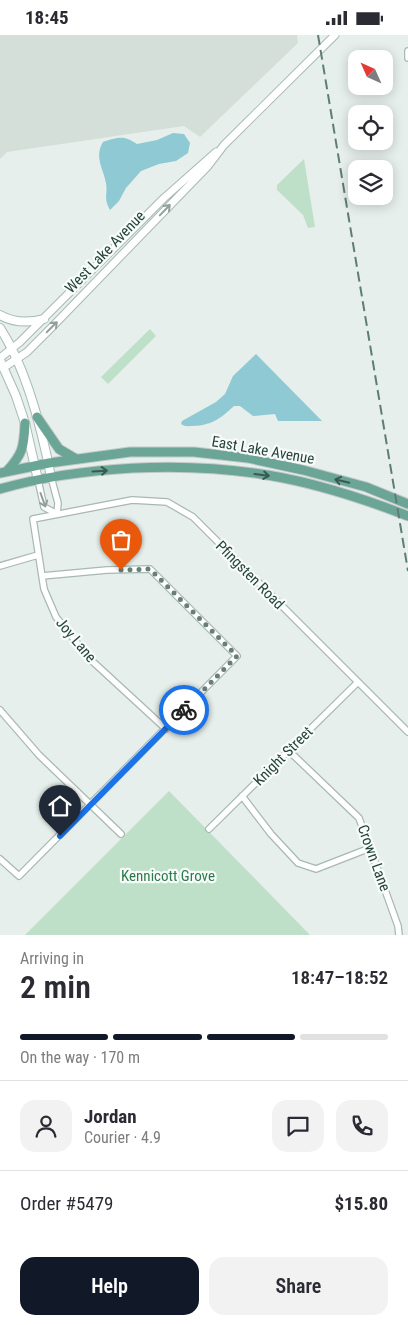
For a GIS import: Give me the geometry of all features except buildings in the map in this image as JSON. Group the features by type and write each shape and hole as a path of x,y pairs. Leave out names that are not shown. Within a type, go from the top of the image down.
{"main road":[{"path":"0,315 16,321 27,322 44,319"},
{"path":"0,328 12,349 37,417 52,477 0,489"},
{"path":"1,364 16,396 25,423 38,479"},
{"path":"37,417 59,449 76,459"},
{"path":"3,473 21,453 24,444 25,423"},
{"name":"East Lake Avenue","path":"49,463 130,451 194,452 248,458 366,487 408,504"},
{"path":"3,473 49,463"},
{"name":"East Lake Avenue","path":"52,477 90,471 177,468 265,475 338,491 372,501 408,516"}],"street":[{"name":"West Lake Avenue","path":"1,364 12,349 164,198 203,161 224,145 335,35"},
{"path":"408,51 408,58"},
{"name":"West Lake Avenue","path":"1,364 16,359 27,352 208,166 224,145"},
{"path":"38,479 44,507 57,514 58,503 52,477"},
{"name":"Pfingsten Road","path":"57,514 132,500 167,502 193,517 408,732"},
{"name":"Joy Lane","path":"57,514 33,519 44,589 51,608 61,624 91,660 166,729"},
{"path":"0,565 38,555"},
{"path":"0,859 19,876 237,656 150,569 107,570 42,576"},
{"name":"Knight Street","path":"209,829 358,682"},
{"path":"0,710 39,755 121,834"},
{"name":"Crown Lane","path":"288,750 359,818 398,925 399,935"},
{"path":"242,796 271,834 298,863 316,869 370,848"}],"shaded area":[{"path":"0,35 297,35 298,43 200,137 184,126 7,152 0,159"}],"green space":[{"path":"304,159 315,227 308,228 303,215 277,190 277,185"},
{"path":"150,329 156,336 108,384 101,377"},
{"name":"Kennicott Grove","path":"169,791 310,935 25,935"}],"water":[{"path":"173,133 184,134 190,143 188,153 176,161 159,164 141,171 110,210 106,199 106,183 99,158 100,147 103,142 121,138 128,139 137,144 157,140"},
{"path":"256,354 322,421 278,421 275,414 253,416 240,406 234,406 211,423 193,426 181,424 182,421 216,402 225,394 233,376"}],"railway":[{"path":"318,35 408,571"}],"way so far":[{"path":"121,570 150,569 237,656 184,710"}],"route":[{"path":"60,836 184,710"}]}
